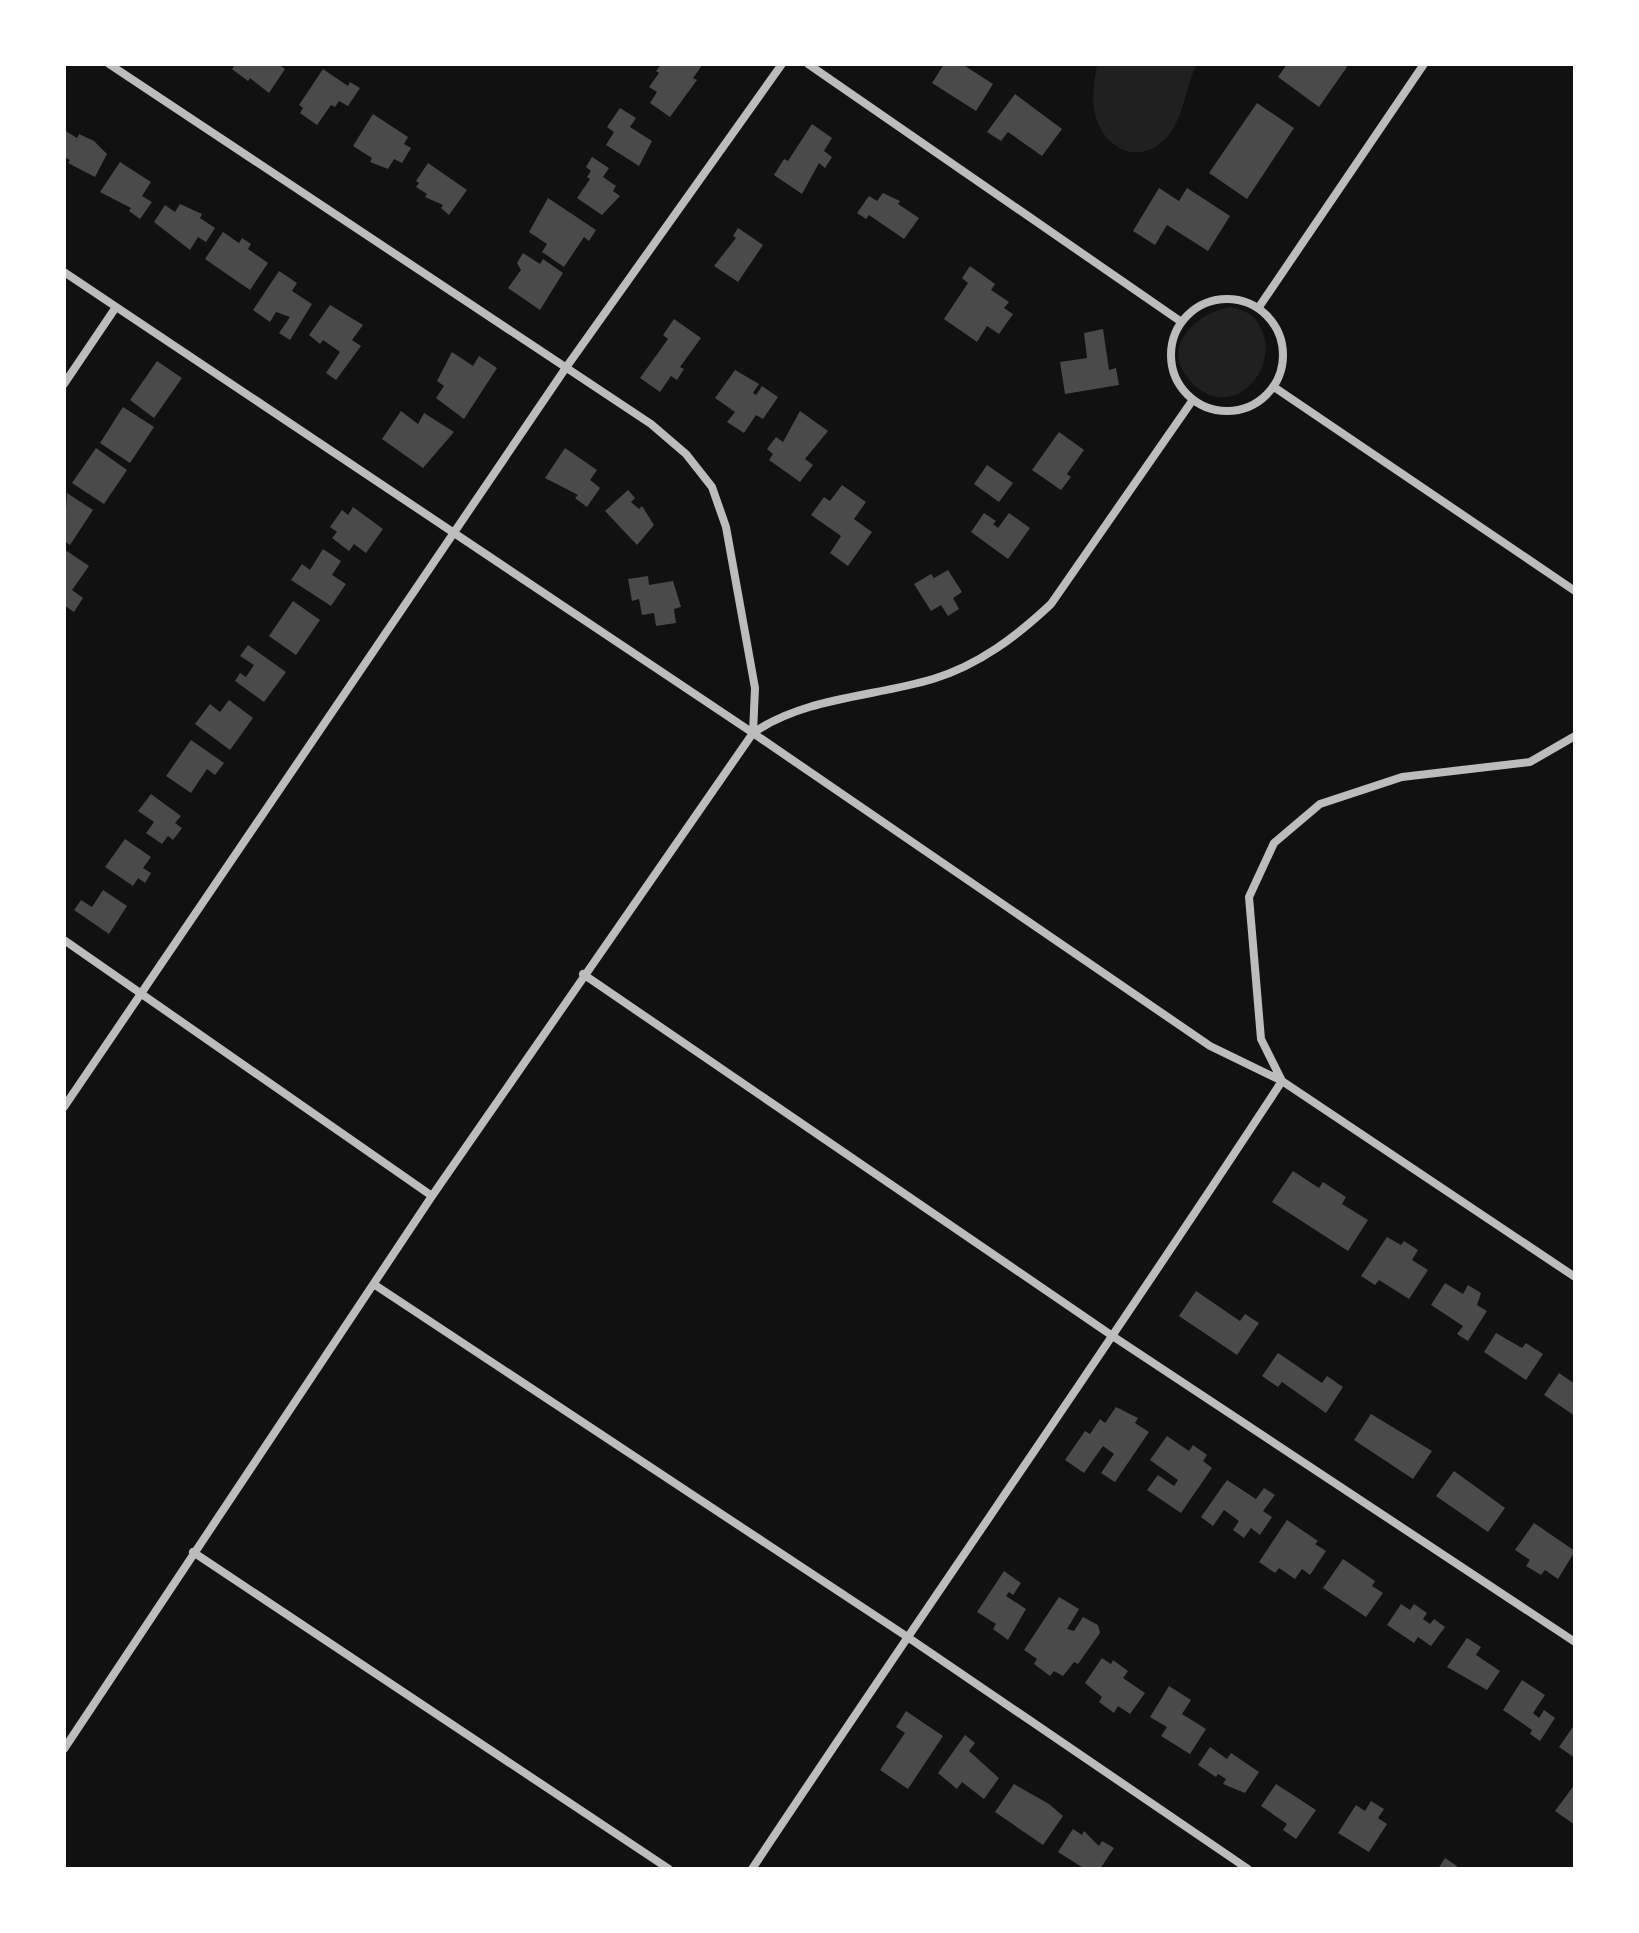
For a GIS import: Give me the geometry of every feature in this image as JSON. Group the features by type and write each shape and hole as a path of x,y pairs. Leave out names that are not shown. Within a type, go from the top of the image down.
{"street":[{"path":"109,64 651,424 686,454 712,487 726,527 755,688 753,733"},
{"path":"64,1107 565,369 782,64"},
{"path":"808,64 1180,321"},
{"path":"1259,307 1424,64"},
{"path":"64,272 753,733 1210,1046 1282,1081 1575,1277"},
{"path":"1225,297 1259,307 1279,331 1284,359 1274,387 1250,407 1217,411 1192,401 1176,381 1170,347 1180,321 1200,304 1225,297"},
{"path":"64,384 116,307"},
{"path":"1274,387 1575,591"},
{"path":"64,1749 432,1196 753,733 780,714 935,678 976,661 1021,632 1051,604 1192,401"},
{"path":"1282,1081 1261,1039 1249,897 1274,843 1320,804 1402,777 1530,762 1575,736"},
{"path":"64,940 432,1196"},
{"path":"583,974 1114,1337 1575,1642"},
{"path":"752,1869 906,1636 1114,1337 1282,1081"},
{"path":"375,1285 906,1636 1248,1869"},
{"path":"193,1552 669,1869"}],"shaded area":[{"path":"1097,64 1197,64 1176,123 1154,148 1131,152 1111,142 1103,132 1094,108"},
{"path":"1231,307 1253,317 1263,334 1265,353 1261,370 1250,385 1236,395 1220,397 1202,391 1185,374 1178,351 1188,330 1208,315"}],"building":[{"path":"230,64 278,64 285,69 269,93 250,78 248,81"},
{"path":"661,64 703,64 693,78 697,80 670,117 650,103 657,92 649,87"},
{"path":"944,64 962,64 993,84 976,111 932,83"},
{"path":"1287,64 1343,64 1347,67 1319,107 1278,77"},
{"path":"323,69 348,86 350,82 360,88 348,106 339,101 335,107 331,105 317,125 300,113 303,108 299,105"},
{"path":"1015,94 1062,129 1042,156 1008,132 1001,141 987,132"},
{"path":"1257,103 1294,128 1247,199 1209,173"},
{"path":"620,108 636,118 630,127 652,141 639,166 606,145 614,132 607,127"},
{"path":"373,114 408,137 404,144 411,148 402,163 394,159 388,169 370,162 372,158 353,146"},
{"path":"812,124 832,138 824,151 832,157 825,168 819,163 802,194 774,175 784,159 788,161"},
{"path":"64,130 77,138 79,134 94,141 107,154 95,177 68,163 70,160 64,157"},
{"path":"592,157 609,168 603,177 616,186 613,191 620,196 602,215 577,198 590,179 587,177 591,171 586,167"},
{"path":"120,162 151,182 142,196 152,202 140,219 129,211 131,208 100,192"},
{"path":"428,163 467,190 449,215 441,208 443,205 425,197 427,194 416,187 419,183 416,181"},
{"path":"1159,188 1179,201 1187,188 1230,216 1208,251 1167,225 1155,245 1133,231"},
{"path":"883,193 900,201 898,204 919,218 904,239 869,215 866,219 857,213 869,196 877,201"},
{"path":"548,198 596,230 589,241 584,237 564,267 542,252 547,244 529,232"},
{"path":"180,204 202,214 200,218 215,228 206,242 198,237 190,250 154,222 165,205 175,212"},
{"path":"738,228 763,245 738,282 714,266 736,238 733,236"},
{"path":"223,232 239,243 242,238 251,244 248,249 268,263 250,290 205,259"},
{"path":"523,253 540,264 543,259 563,273 540,310 508,288 521,270 517,263"},
{"path":"970,266 995,284 991,290 1009,302 1004,308 1013,314 999,334 987,326 977,342 944,319 968,283 962,278"},
{"path":"279,271 297,283 292,291 312,304 290,340 279,333 290,317 276,312 270,322 253,310"},
{"path":"330,305 363,325 352,340 361,346 336,380 326,373 340,352 323,340 320,344 309,335"},
{"path":"674,319 701,338 680,367 684,369 677,380 671,376 660,392 640,378 668,339 663,335"},
{"path":"1103,329 1109,370 1116,368 1119,385 1065,394 1060,362 1087,358 1084,333"},
{"path":"452,352 473,366 479,356 497,368 464,419 436,398 444,386 437,381"},
{"path":"157,361 182,378 154,418 130,400"},
{"path":"735,370 759,384 753,393 756,395 762,386 778,397 763,419 756,415 744,433 727,422 735,412 715,398"},
{"path":"123,407 154,427 130,463 100,443"},
{"path":"401,411 418,424 424,413 454,432 423,468 382,439"},
{"path":"800,411 828,431 805,459 813,465 800,482 769,460 773,454 767,449 776,437 783,442"},
{"path":"1059,432 1084,450 1067,474 1071,477 1061,490 1032,470"},
{"path":"96,448 127,470 104,504 72,483"},
{"path":"565,448 597,470 590,480 600,488 587,507 575,498 578,495 545,478"},
{"path":"987,465 1013,483 999,502 974,484"},
{"path":"842,485 866,502 854,519 872,532 848,566 830,553 841,536 811,515 824,497 830,501"},
{"path":"628,490 635,498 631,502 639,509 642,506 654,525 637,545 605,511"},
{"path":"67,493 93,510 70,545 64,541"},
{"path":"353,507 383,529 366,553 354,544 349,551 332,538 337,532 330,527 342,510 348,515"},
{"path":"984,513 996,521 993,524 998,528 1009,513 1030,528 1008,559 971,532"},
{"path":"64,549 89,566 72,590 83,598 74,612 64,605"},
{"path":"323,549 341,561 332,575 346,584 331,606 291,580 302,564 310,570"},
{"path":"948,570 962,592 953,598 959,609 948,616 941,605 931,611 914,584 931,574 934,578"},
{"path":"648,576 649,585 673,581 681,607 674,609 676,623 656,626 654,613 642,615 639,599 632,601 628,579"},
{"path":"293,601 320,620 296,655 269,636"},
{"path":"248,645 286,672 264,702 235,681 240,673 246,677 254,665 240,656"},
{"path":"229,700 253,718 230,750 195,724 210,704 220,712"},
{"path":"191,740 224,763 215,775 207,769 191,793 166,776"},
{"path":"151,794 181,816 175,823 182,828 173,840 168,836 162,844 146,833 154,822 138,811"},
{"path":"125,839 151,857 143,868 151,873 145,883 138,878 133,886 105,867"},
{"path":"103,890 127,906 109,934 74,910 81,900 92,907"},
{"path":"1293,1171 1319,1188 1323,1182 1346,1197 1342,1204 1368,1220 1348,1251 1272,1202"},
{"path":"1387,1237 1401,1245 1404,1241 1418,1250 1412,1260 1428,1270 1409,1299 1379,1280 1375,1285 1361,1276"},
{"path":"1445,1283 1463,1294 1468,1285 1481,1293 1477,1305 1487,1311 1468,1341 1457,1334 1463,1326 1431,1305"},
{"path":"1196,1291 1240,1321 1245,1314 1259,1323 1237,1355 1179,1316"},
{"path":"1496,1333 1522,1348 1526,1343 1543,1354 1526,1380 1484,1352"},
{"path":"1278,1353 1322,1383 1327,1376 1343,1387 1326,1413 1282,1382 1278,1387 1262,1376"},
{"path":"1559,1373 1575,1384 1575,1416 1544,1395"},
{"path":"1116,1407 1138,1418 1135,1423 1149,1432 1115,1482 1101,1473 1114,1454 1103,1446 1084,1473 1065,1460 1085,1431 1090,1434 1100,1419 1105,1423"},
{"path":"1371,1414 1432,1451 1413,1479 1354,1440"},
{"path":"1167,1436 1189,1451 1193,1445 1207,1455 1203,1461 1212,1468 1181,1513 1147,1490 1158,1475 1174,1486 1178,1480 1150,1460"},
{"path":"1454,1471 1505,1508 1488,1532 1436,1496"},
{"path":"1227,1480 1256,1499 1264,1488 1275,1495 1263,1511 1272,1517 1260,1535 1251,1528 1244,1538 1233,1530 1239,1521 1224,1510 1213,1526 1201,1517"},
{"path":"1287,1520 1318,1541 1315,1544 1326,1551 1310,1575 1302,1569 1295,1579 1279,1568 1275,1573 1259,1562"},
{"path":"1534,1523 1575,1551 1558,1579 1545,1570 1541,1575 1526,1566 1530,1560 1515,1550"},
{"path":"1343,1559 1375,1581 1372,1586 1383,1593 1366,1617 1323,1588"},
{"path":"1004,1571 1021,1583 1013,1595 1009,1592 1006,1596 1026,1609 1008,1640 993,1629 996,1624 977,1612"},
{"path":"1059,1597 1079,1609 1067,1629 1074,1631 1083,1617 1098,1625 1100,1633 1078,1664 1074,1662 1063,1676 1054,1671 1050,1676 1034,1664 1037,1659 1024,1650"},
{"path":"1401,1604 1410,1610 1414,1604 1427,1613 1423,1619 1430,1624 1434,1619 1445,1627 1431,1646 1418,1637 1414,1643 1387,1625"},
{"path":"1467,1638 1481,1647 1476,1655 1500,1671 1487,1690 1447,1667"},
{"path":"1102,1658 1111,1664 1113,1660 1128,1671 1123,1678 1145,1693 1130,1714 1118,1706 1114,1713 1099,1702 1102,1697 1085,1683"},
{"path":"1522,1680 1545,1695 1533,1713 1539,1718 1544,1710 1555,1718 1540,1741 1530,1734 1532,1730 1503,1710"},
{"path":"1169,1686 1191,1700 1182,1714 1206,1729 1190,1754 1161,1736 1167,1727 1150,1717"},
{"path":"906,1711 943,1736 908,1789 880,1770 905,1733 896,1727"},
{"path":"1575,1724 1575,1758 1559,1747"},
{"path":"965,1735 975,1743 969,1751 999,1778 984,1799 962,1782 957,1789 938,1773"},
{"path":"1210,1747 1227,1759 1231,1753 1259,1772 1245,1793 1223,1784 1226,1779 1218,1774 1216,1777 1198,1765"},
{"path":"1014,1784 1063,1816 1043,1845 995,1812"},
{"path":"1276,1784 1316,1810 1296,1839 1283,1830 1287,1824 1261,1806"},
{"path":"1575,1784 1575,1825 1555,1811"},
{"path":"1371,1801 1384,1809 1378,1818 1387,1824 1369,1852 1338,1833 1356,1805 1365,1811"},
{"path":"1073,1829 1082,1835 1084,1831 1099,1846 1102,1841 1114,1848 1100,1869 1085,1869 1058,1852"},
{"path":"1445,1858 1457,1866 1455,1869 1438,1869"}]}
